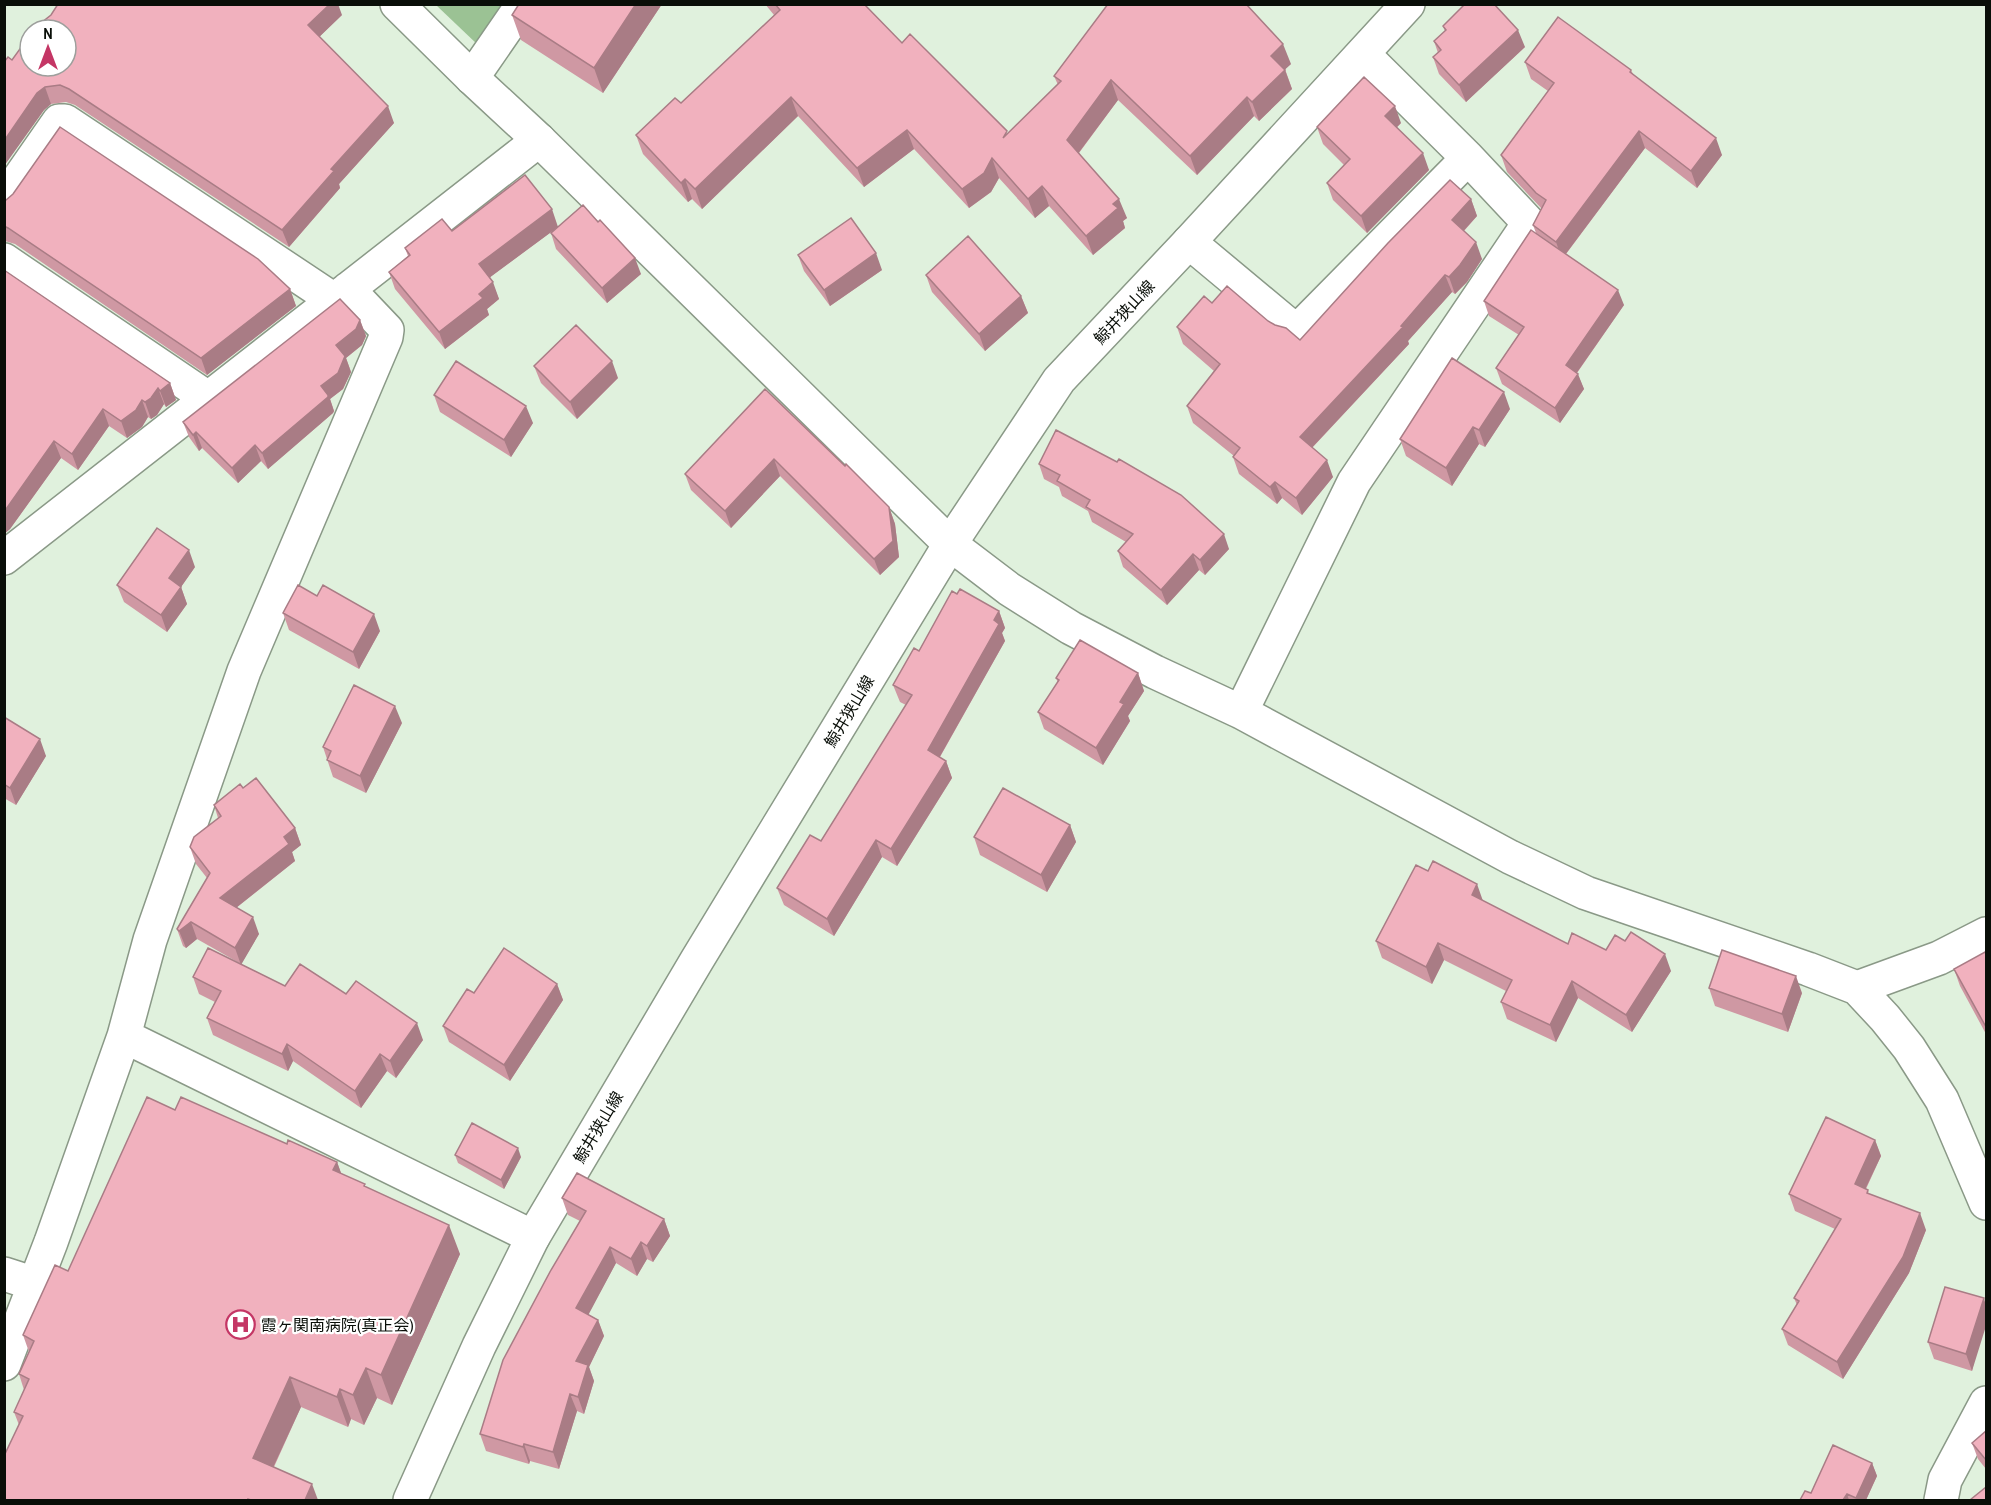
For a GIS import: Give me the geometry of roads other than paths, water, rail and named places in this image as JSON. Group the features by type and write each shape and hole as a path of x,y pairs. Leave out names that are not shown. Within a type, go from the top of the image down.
{"street":[{"path":"397,4 539,140 950,544 1009,589 1071,628 1155,672 1241,712 1510,857 1586,893 1857,988 1886,1018 1909,1048 1942,1100 1986,1203"},
{"path":"472,78 523,4"},
{"name":"鯨井狭山線","path":"410,1500 479,1346 533,1236 697,960 950,544 1059,380 1408,4"},
{"path":"1241,712 1354,482 1529,223 1468,158 1363,54"},
{"path":"4,200 58,121 65,121 341,295 387,330 244,671 150,940 124,1036 4,1364"},
{"path":"4,558 539,140"},
{"path":"1189,242 1285,322 1291,326 1302,326 1468,158"},
{"path":"4,260 209,399"},
{"path":"1857,988 1939,958 1986,934"},
{"path":"124,1036 533,1236"},
{"path":"4,1274 35,1284"},
{"path":"1941,1500 1945,1480 1986,1403"}],"place":[{"name":"霞ヶ関南病院(真正会)","path":"240,1325"}]}
